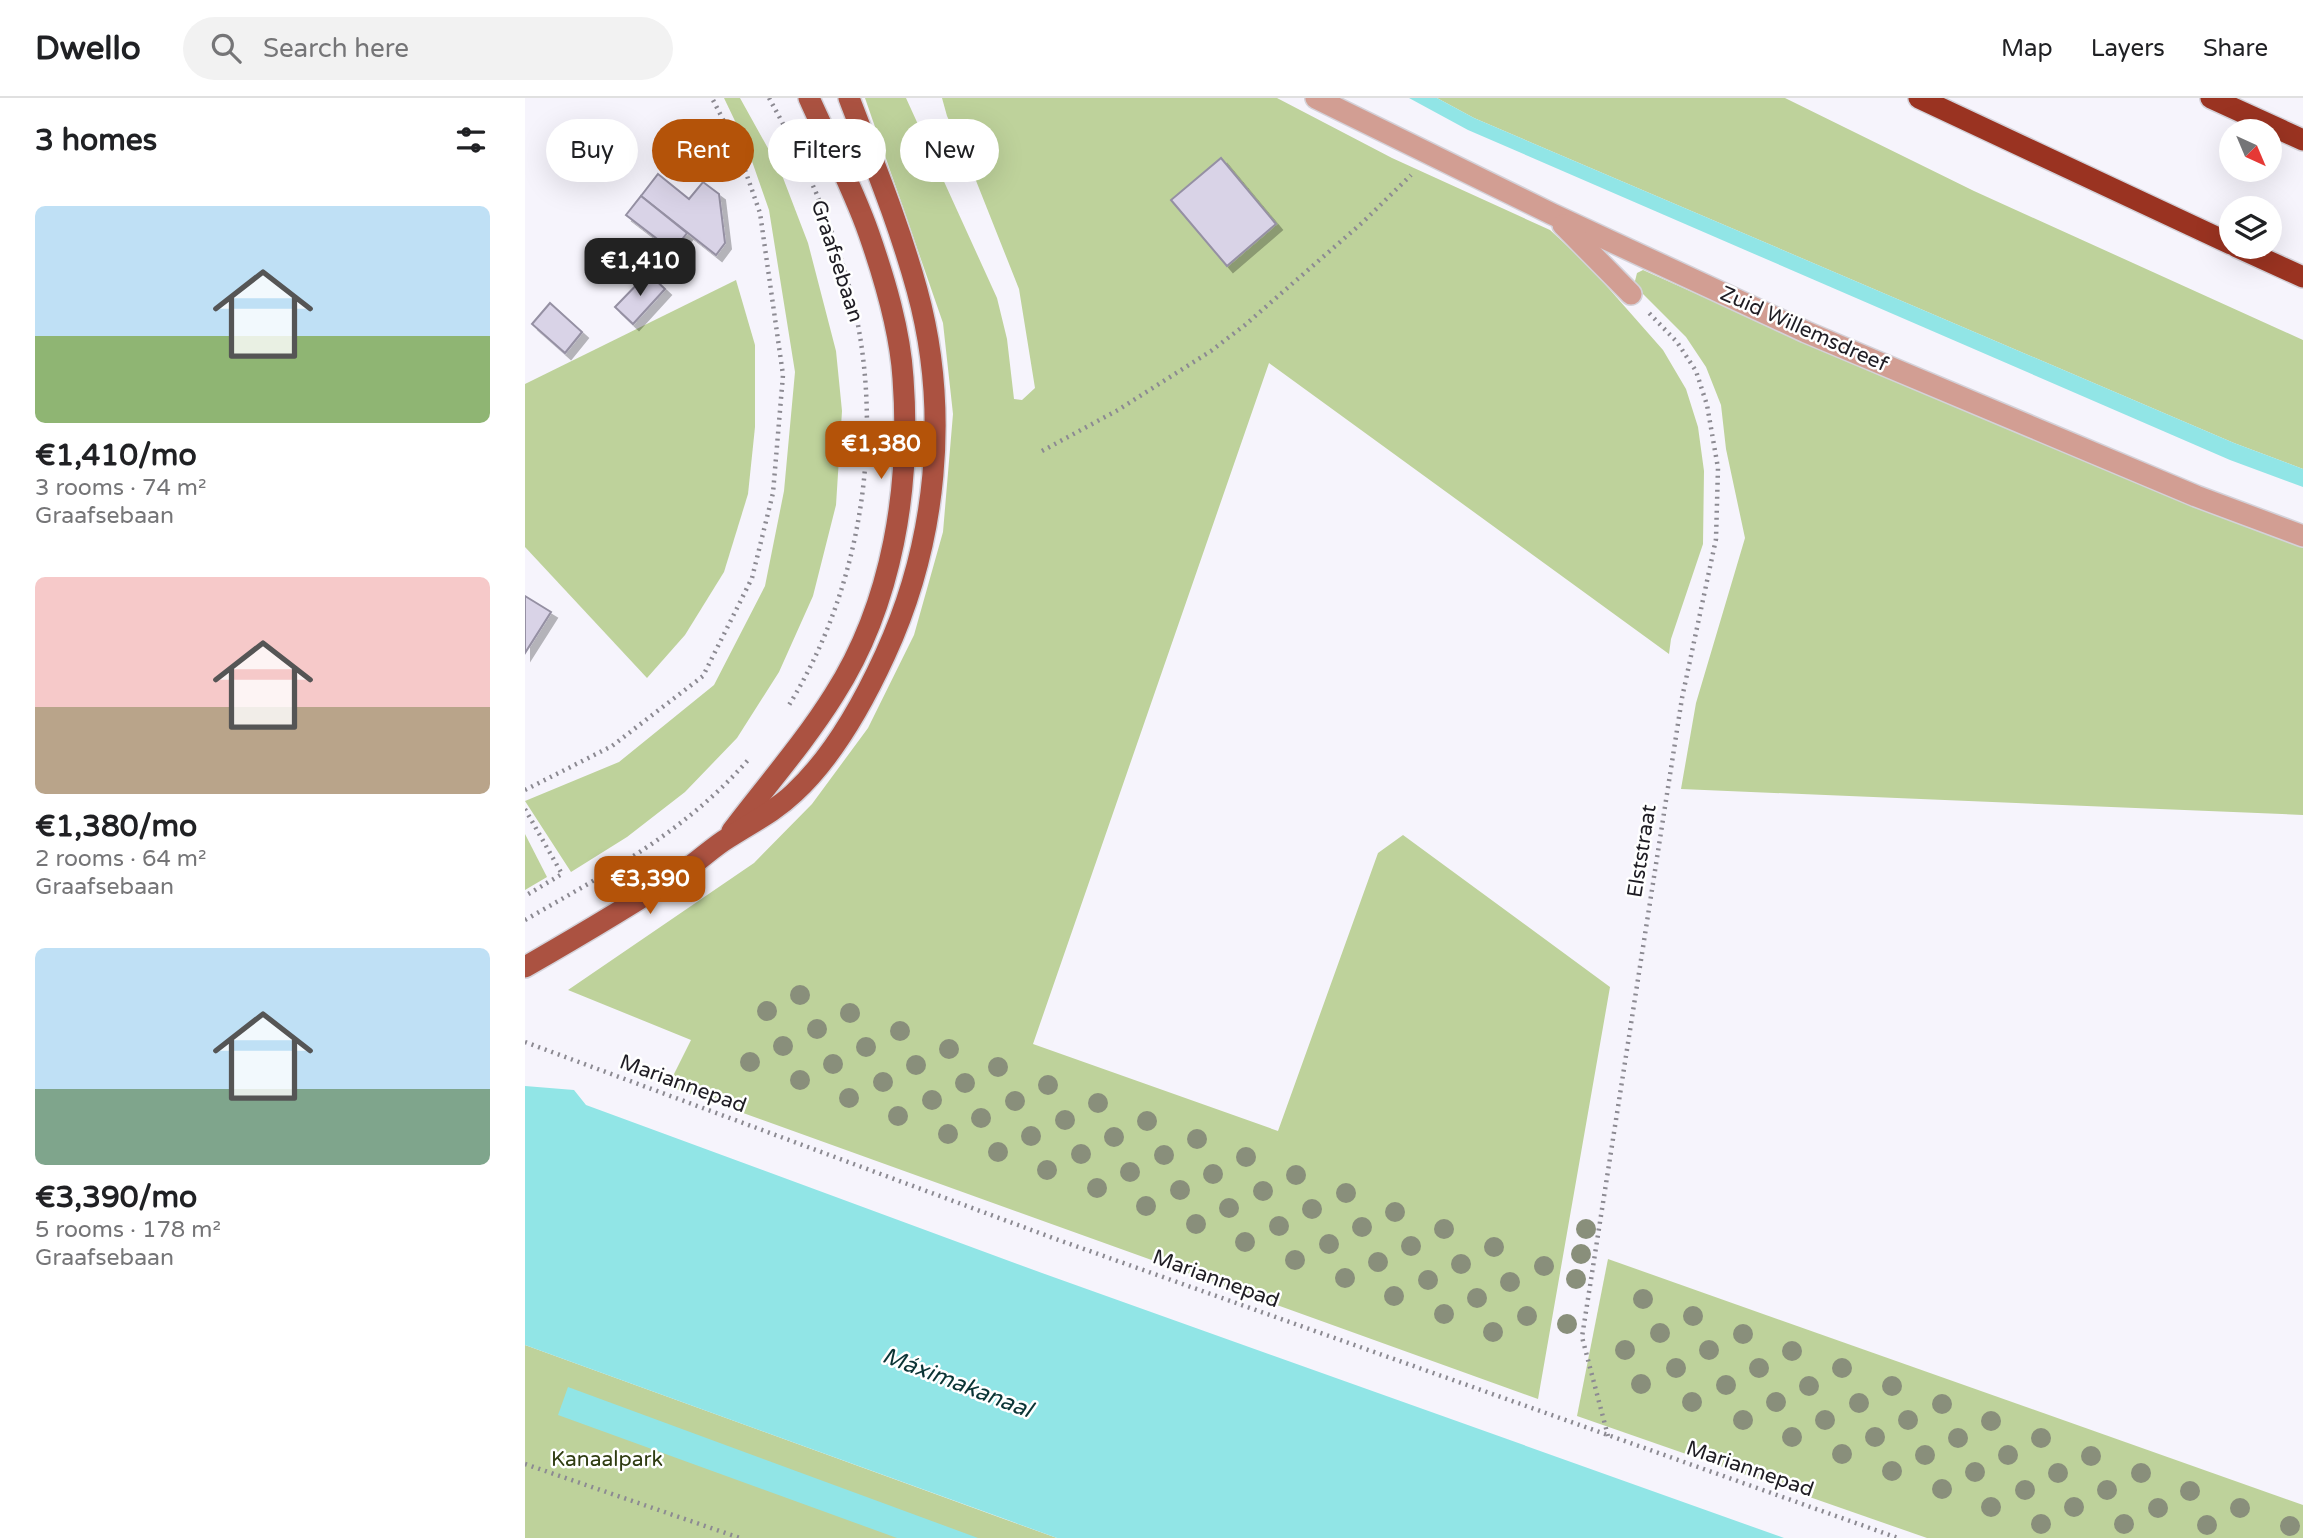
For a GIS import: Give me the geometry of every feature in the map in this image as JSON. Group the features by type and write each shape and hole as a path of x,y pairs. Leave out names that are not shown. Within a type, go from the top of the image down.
{"highway":[{"path":"1919,98 2219,238"},
{"path":"2211,98 2303,140"},
{"path":"2263,259 2303,277"}],"main road":[{"name":"Graafsebaan","path":"727,838 809,731 835,694 855,657 885,579 901,499 904,461 903,376 889,303 868,231 809,98"},
{"name":"Graafsebaan","path":"525,967 687,869 727,838 772,812 796,791 865,698 896,632 918,564 927,525 933,472 935,409 932,367 925,324 907,255 849,98"}],"street":[{"name":"Zuid Willemsdreef","path":"1316,98 1552,214 1806,332 2196,496 2303,536"},
{"path":"1552,214 1631,294"}],"path":[{"path":"525,790 612,746 703,676 752,578 773,493 783,375 760,213 737,147 712,98"},
{"name":"Graafsebaan","path":"769,98 796,148 851,293 864,367 866,412 866,457 860,508 848,565 822,643 804,682 787,709"},
{"path":"1042,451 1118,410 1211,351 1245,325 1363,222 1432,155"},
{"name":"Elststraat","path":"1608,1436 1582,1336 1682,698 1716,539 1718,468 1707,405 1696,371 1677,342 1631,294"},
{"path":"525,920 638,855 673,831 727,784 753,754"},
{"path":"525,809 562,874 525,897"},
{"name":"Mariannepad","path":"525,1042 1053,1238 1898,1538"},
{"path":"525,1464 740,1538"}],"green space":[{"path":"724,98 740,98 752,119 734,119"},
{"path":"865,98 906,98 916,119 900,119 900,182 944,182 997,298 1007,339 1014,399 1022,400 1035,388 1019,289 977,182 999,182 999,119 948,119 942,98 1277,98 1392,158 1550,230 1589,266 1663,350 1686,389 1698,427 1704,471 1703,544 1671,639 1669,654 1269,363 1033,1044 1278,1131 1378,853 1403,835 1610,987 1538,1399 668,1086 691,1040 568,990 754,863 812,804 868,728 914,635 943,532 953,414 943,323 886,159 886,119 872,119"},
{"path":"1437,98 1785,98 1974,191 2303,340 2303,469 2234,443 1474,118"},
{"path":"754,123 768,148 768,182 785,182 808,243 836,351 842,411 836,505 813,596 779,672 737,738 685,792 627,837 571,872 525,801 619,762 714,685 765,586 784,491 795,372 769,210 754,167"},
{"path":"1643,270 1971,413 2303,548 2303,815 1681,789 1696,703 1745,538 1726,449 1721,405 1706,367 1686,337 1634,285 1637,273"},
{"path":"736,280 755,345 755,427 748,494 724,572 685,635 647,678 525,547 525,384"},
{"path":"525,834 547,877 525,890"},
{"path":"1608,1259 2303,1505 2303,1538 1927,1538 1577,1416"},
{"name":"Kanaalpark","path":"525,1345 1004,1519 1057,1538 525,1538"}],"water":[{"path":"1409,98 1437,98 1474,118 2234,443 2303,469 2303,487 2230,460 1468,130"},
{"name":"Máximakanaal","path":"525,1086 574,1090 586,1105 1042,1273 1784,1538 1057,1538 525,1345"},
{"path":"568,1387 978,1538 897,1538 558,1415"}],"building":[{"path":"1221,158 1276,224 1227,266 1171,200"},
{"path":"652,182 668,182 689,199 703,182 719,194 725,243 716,255 641,196"},
{"path":"641,196 687,233 673,251 626,215"},
{"path":"648,273 665,289 633,324 615,307"},
{"path":"550,303 582,332 565,353 532,324"},
{"path":"525,596 551,612 525,653"}]}
